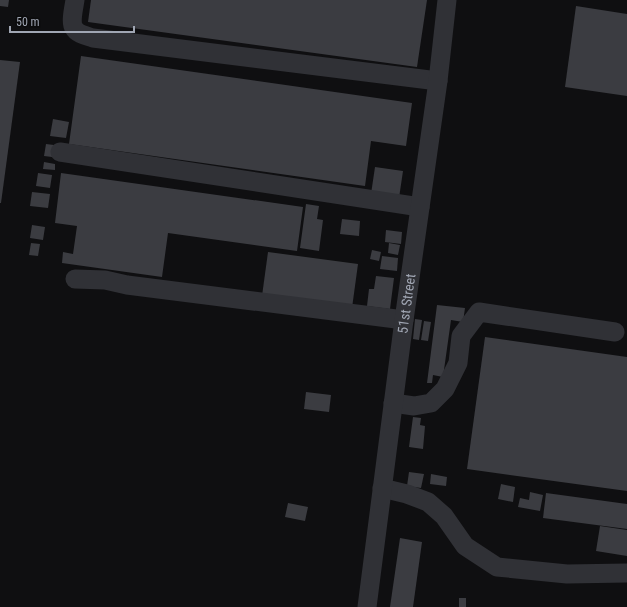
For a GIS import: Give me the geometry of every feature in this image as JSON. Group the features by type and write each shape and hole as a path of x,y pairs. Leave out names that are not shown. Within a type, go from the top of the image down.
{"street":[{"path":"75,0 72,22 74,28 80,34 93,38 438,81"},
{"name":"51st Street","path":"367,607 404,320 438,81 447,0"},
{"path":"60,152 420,207"},
{"path":"75,279 105,280 127,285 404,320"},
{"path":"394,403 414,406 431,402 445,389 458,363 461,336 479,312 615,332"},
{"path":"382,488 407,494 428,502 444,516 465,546 497,567 567,574 627,573"}],"building":[{"path":"0,0 9,0 8,7 0,6"},
{"path":"91,0 427,0 417,67 88,22"},
{"path":"576,6 627,14 627,96 565,87"},
{"path":"81,56 412,103 406,146 371,141 365,186 69,144"},
{"path":"0,60 20,62 1,203 0,203"},
{"path":"53,119 69,122 66,138 50,136"},
{"path":"46,144 54,145 52,157 44,156"},
{"path":"44,162 55,164 55,170 43,169"},
{"path":"375,167 403,171 399,198 371,194"},
{"path":"38,173 52,175 50,188 36,186"},
{"path":"61,173 303,207 297,251 168,233 162,277 62,263 63,252 73,254 77,226 55,223"},
{"path":"32,192 50,194 48,208 30,206"},
{"path":"306,204 319,206 317,219 323,220 319,251 300,248"},
{"path":"342,219 360,221 359,236 340,234"},
{"path":"32,225 45,227 43,240 30,238"},
{"path":"386,230 402,232 401,244 385,242"},
{"path":"31,243 40,244 38,256 29,255"},
{"path":"389,243 400,245 398,255 388,253"},
{"path":"372,250 381,252 379,261 370,259"},
{"path":"268,252 358,264 352,308 262,296"},
{"path":"382,256 398,258 397,271 380,269"},
{"path":"376,276 394,278 390,309 367,306 369,289 374,289"},
{"path":"437,305 465,308 463,322 451,320 443,377 433,375 432,383 427,383"},
{"path":"415,319 422,320 419,340 413,339"},
{"path":"424,321 431,322 428,341 421,340"},
{"path":"485,337 627,357 627,491 467,469"},
{"path":"306,392 331,395 329,412 304,409"},
{"path":"413,417 421,418 420,425 425,426 423,449 409,447"},
{"path":"409,472 424,474 421,488 407,486"},
{"path":"431,474 447,477 446,486 430,484"},
{"path":"501,484 515,487 513,502 498,499"},
{"path":"530,492 543,495 540,511 518,507 520,498 529,500"},
{"path":"546,493 627,504 627,529 543,518"},
{"path":"288,503 308,507 305,521 285,517"},
{"path":"600,526 627,530 627,556 596,551"},
{"path":"400,538 422,542 413,607 390,607"},
{"path":"459,598 466,598 466,607 459,607"}]}
